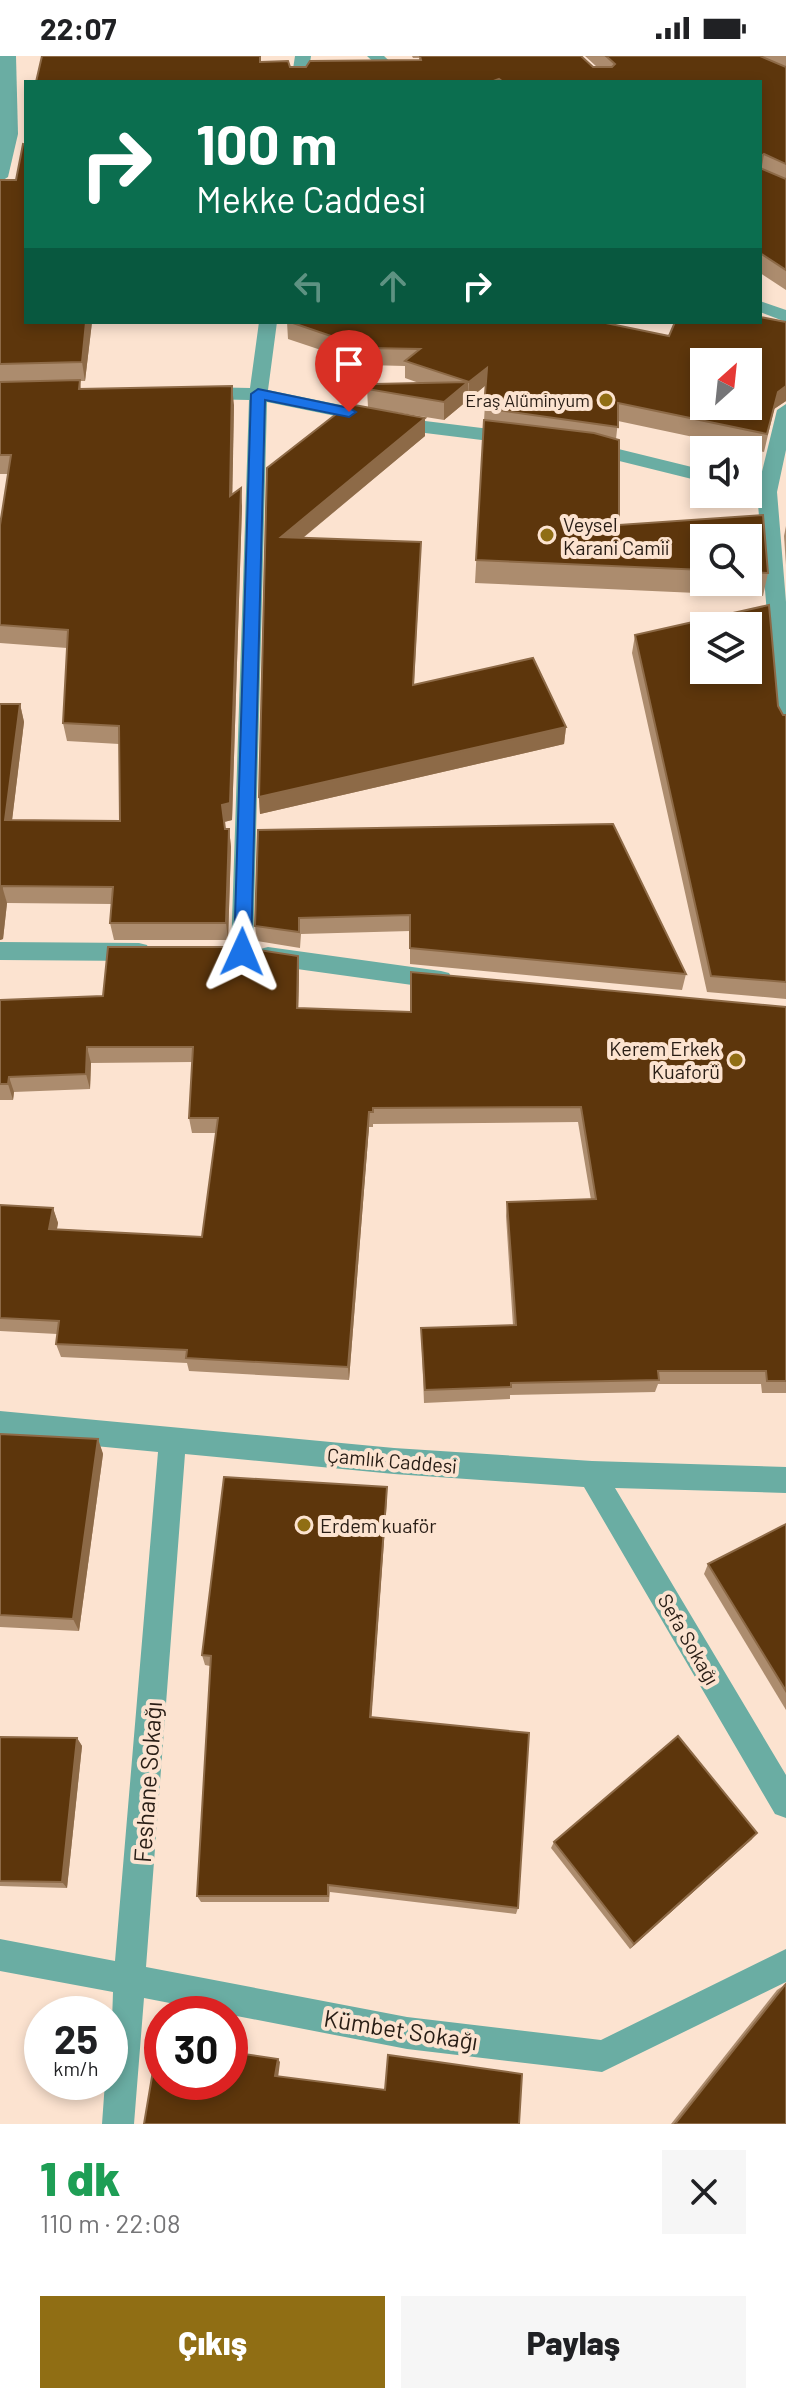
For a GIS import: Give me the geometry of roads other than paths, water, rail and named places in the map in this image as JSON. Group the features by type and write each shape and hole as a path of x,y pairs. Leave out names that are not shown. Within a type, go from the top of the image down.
{"street":[{"path":"0,177 10,134 8,56"},
{"path":"299,80 303,56"},
{"path":"375,56 400,72"},
{"path":"762,307 786,317"},
{"path":"242,952 258,394 268,324"},
{"path":"184,393 258,394 409,425 531,440"},
{"path":"786,410 767,492 786,724"},
{"path":"577,446 690,473"},
{"path":"0,951 166,952"},
{"path":"212,952 242,952 467,982"},
{"name":"Çamlık Caddesi","path":"0,1424 394,1461 592,1474 786,1480"},
{"name":"Feshane Sokağı","path":"118,2124 132,1980 173,1439"},
{"name":"Sefa Sokağı","path":"592,1474 786,1803"},
{"name":"Kümbet Sokağı","path":"0,1955 407,2033 602,2056 786,1965"}],"place":[{"name":"Eraş Alüminyum","path":"606,400"},
{"name":"Veysel Karani Camii","path":"547,535"},
{"name":"Kerem Erkek Kuaforü","path":"736,1060"},
{"name":"Erdem kuaför","path":"304,1525"}]}
